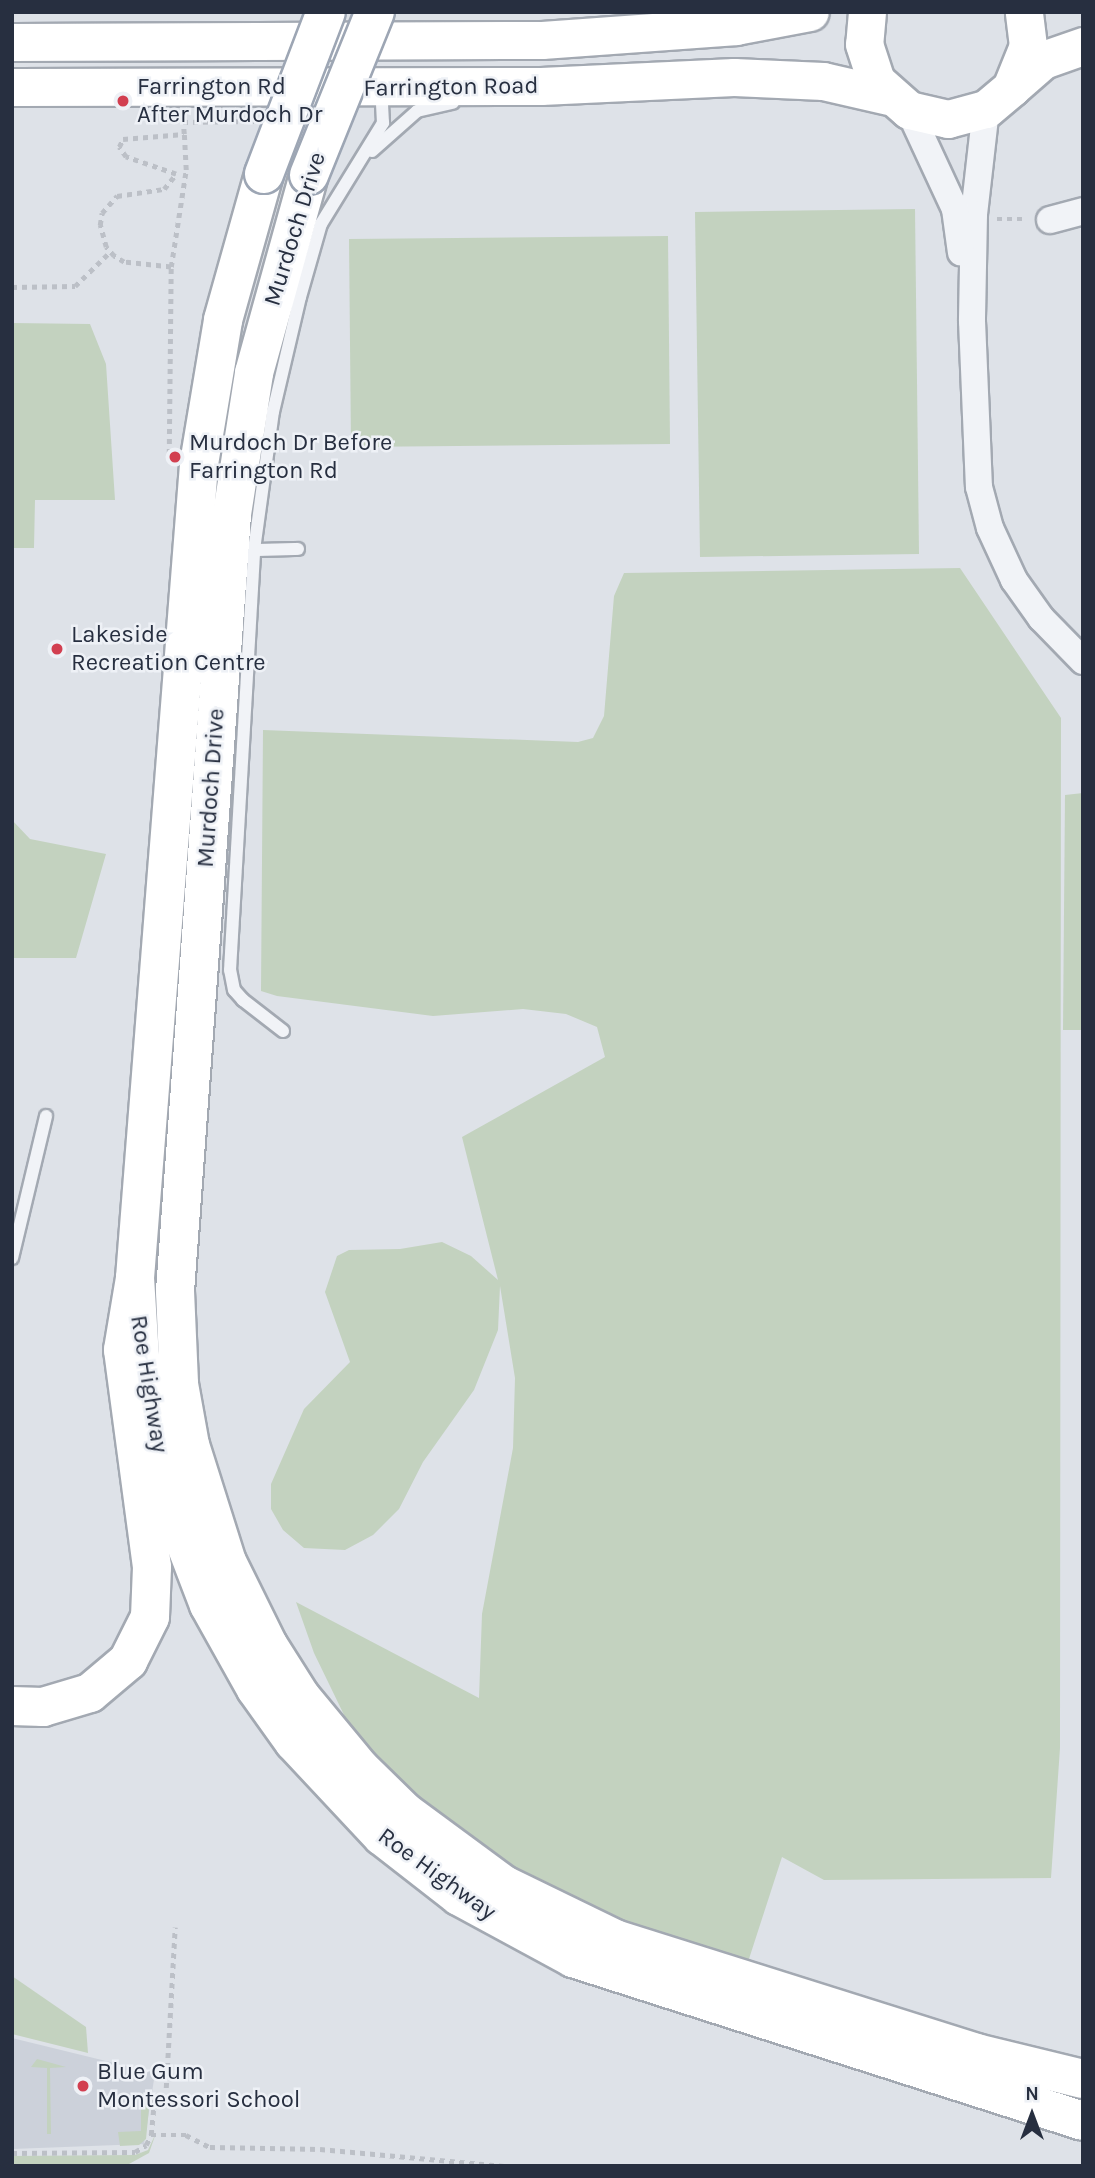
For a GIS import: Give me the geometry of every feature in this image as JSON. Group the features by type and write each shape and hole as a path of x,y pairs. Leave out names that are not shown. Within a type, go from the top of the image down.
{"main road":[{"name":"Murdoch Drive","path":"135,1278 197,476 223,320 264,174 326,12"},
{"name":"Murdoch Drive","path":"175,1291 232,514 257,361 309,175 374,12"},
{"name":"Farrington Road","path":"12,42 542,40 736,26 810,12"},
{"path":"867,12 864,44 868,63 899,103"},
{"path":"998,98 1028,46 1024,12"},
{"path":"998,98 1043,60 1083,46"},
{"path":"12,69 94,69 124,87"},
{"name":"Farrington Road","path":"12,87 356,88 800,79 899,103 948,119 998,98"},
{"path":"12,1706 43,1707 90,1693 128,1661 150,1617 152,1567 123,1350 135,1278"},
{"name":"Roe Highway","path":"135,1278 140,1357 155,1441 177,1524 209,1605 256,1689 287,1733 336,1791 383,1836 460,1896 573,1958 1083,2121"},
{"name":"Roe Highway","path":"175,1291 178,1373 190,1445 227,1562 284,1671 326,1730 382,1791 478,1868 587,1927 976,2053 1083,2079"},
{"path":"976,2053 1083,2090"}],"street":[{"path":"998,98 974,215 972,321 976,466 990,528 1024,596 1083,661"},
{"path":"899,103 955,209 972,321"},
{"path":"1050,220 1083,211"}],"lane":[{"path":"491,101 658,80"},
{"path":"283,1031 234,990 230,970 254,550 273,412 300,297 321,224 383,123 382,101 356,88"},
{"path":"357,166 417,111 441,103 471,102"},
{"path":"254,550 298,549"},
{"path":"12,1258 46,1116"}],"path":[{"path":"170,462 166,377 171,267 186,170 182,87"},
{"path":"171,267 124,261 110,252 100,225 109,204 128,192 164,189 176,174 126,157 119,147 123,139 184,134"},
{"path":"989,219 1050,220"},
{"path":"12,286 75,286 110,252"},
{"path":"166,2088 175,1927"},
{"path":"12,2153 135,2152 146,2145 150,2135 155,2093"},
{"path":"150,2135 186,2135 210,2147 346,2150 504,2166"}],"shaded area":[{"name":"Blue Gum Montessori School","path":"12,2038 155,2073 144,2144 12,2149"}],"green space":[{"path":"915,209 919,554 700,557 695,212"},
{"path":"668,236 670,444 351,447 349,239"},
{"path":"12,323 90,324 106,364 115,500 35,500 34,548 12,548"},
{"path":"960,568 1061,718 1060,1748 1051,1878 824,1880 782,1857 748,1962 627,1928 495,1863 362,1752 314,1653 296,1602 479,1698 482,1614 513,1448 515,1378 500,1286 498,1330 474,1390 423,1462 399,1509 373,1535 345,1550 304,1548 283,1530 271,1509 271,1484 304,1409 350,1362 325,1292 337,1256 349,1250 400,1249 442,1242 471,1256 498,1280 462,1137 605,1057 597,1027 566,1014 523,1009 433,1016 277,996 261,991 263,730 578,742 593,738 604,716 614,596 624,573"},
{"path":"1083,793 1083,1030 1063,1030 1065,795"},
{"path":"12,820 30,839 106,854 76,958 12,958"},
{"path":"12,1976 86,2027 88,2053 12,2034"},
{"path":"37,2059 66,2067 50,2068 51,2134 47,2134 47,2068 31,2067"},
{"path":"141,2093 150,2098 146,2139 139,2145 120,2146 118,2132 141,2131"},
{"path":"156,2133 149,2153 129,2164 12,2164 12,2156 135,2155 148,2150"}],"place":[{"name":"Farrington Rd After Murdoch Dr","path":"123,101"},
{"name":"Murdoch Dr Before Farrington Rd","path":"175,457"},
{"name":"Lakeside Recreation Centre","path":"57,649"},
{"name":"Blue Gum Montessori School","path":"83,2086"}]}
